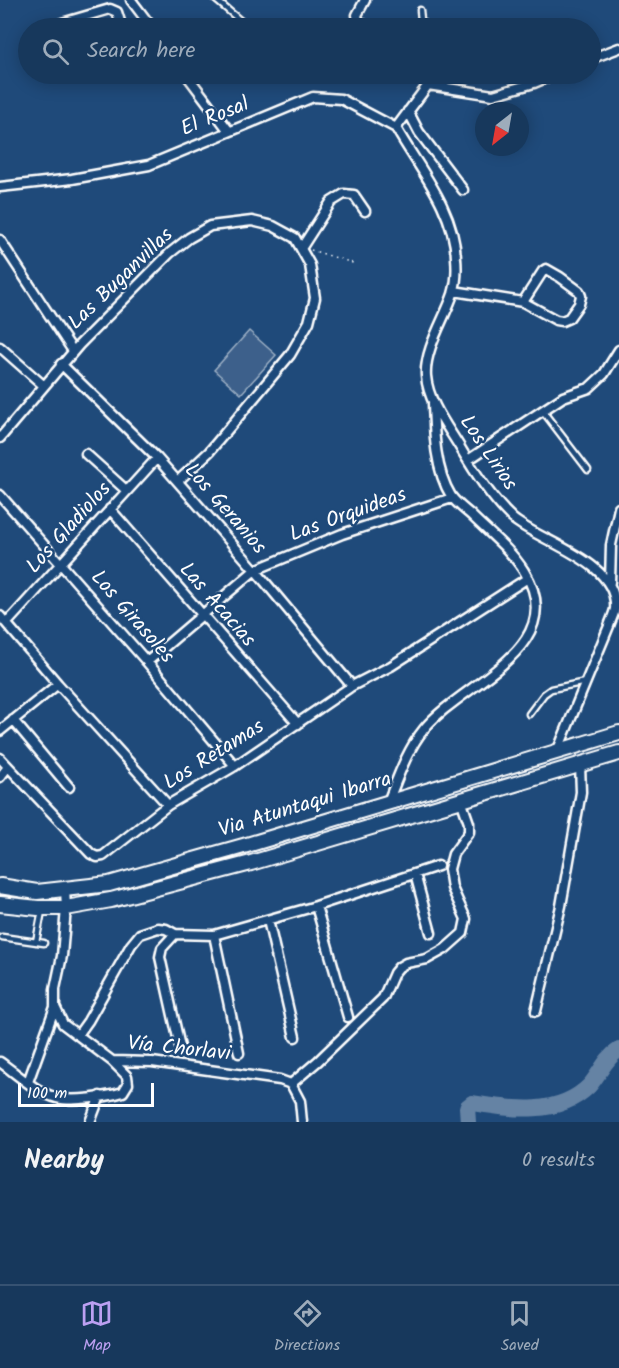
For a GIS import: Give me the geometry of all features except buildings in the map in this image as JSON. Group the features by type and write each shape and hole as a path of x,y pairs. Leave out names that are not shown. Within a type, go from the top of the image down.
{"highway":[{"name":"Via Atuntaqui Ibarra","path":"0,886 37,892 109,884 619,733"},
{"path":"0,904 66,908 111,900 251,863 619,753"}],"street":[{"path":"131,0 144,18"},
{"path":"358,18 365,0"},
{"path":"79,18 110,9 117,12 119,18"},
{"path":"601,55 619,48"},
{"path":"194,84 229,131"},
{"path":"396,128 428,86 493,95 531,84"},
{"name":"El Rosal","path":"0,187 148,165 313,98 341,99 396,128"},
{"path":"408,111 419,132 463,190"},
{"name":"Los Lirios","path":"396,128 444,208 454,238 456,259 454,291 429,355 426,375 432,400 480,478 511,517 601,571 610,582"},
{"path":"178,481 209,452 290,355 309,322 315,298 310,265 302,247 332,202 344,194 354,195 365,211"},
{"name":"Las Buganvillas","path":"0,438 73,351 170,253 189,238 210,226 252,221 273,226 295,238 302,247"},
{"path":"0,240 73,351"},
{"path":"454,291 523,302 556,321 569,318 575,312 581,296 579,291 546,269 523,302"},
{"path":"0,347 43,385"},
{"path":"468,460 563,397 589,388 604,374 619,350"},
{"name":"Los Geranios","path":"61,364 178,481 352,686"},
{"path":"388,802 404,762 424,729 456,699 508,661 524,644 537,614 534,591 528,578 506,547 452,498 434,442 432,400"},
{"path":"86,454 127,491"},
{"name":"Los Gladiolos","path":"7,623 157,458"},
{"name":"Los Girasoles","path":"0,495 62,563 234,766"},
{"name":"Las Orquideas","path":"147,662 255,570 342,534 452,498"},
{"path":"556,752 615,607 610,582 611,545 619,508"},
{"name":"Las Acacias","path":"110,509 298,723"},
{"name":"Los Retamas","path":"8,767 97,857 103,856 168,805 234,766 352,686 391,666 528,578"},
{"path":"0,616 58,684 168,805"},
{"path":"0,731 58,684"},
{"path":"13,720 69,787"},
{"path":"0,758 8,767 0,777"},
{"path":"536,1011 561,906 580,792 580,765"},
{"path":"302,1122 300,1101 291,1084 383,998 399,967 428,958 445,949 463,933 465,919 453,888 449,869 453,854 469,832 469,823 461,800"},
{"path":"78,1035 131,945 140,934 158,928 175,934 214,935 316,906 438,866"},
{"path":"415,874 431,933"},
{"path":"28,1082 55,1007 55,989 62,956 66,908 65,889"},
{"path":"316,906 348,1017"},
{"path":"268,920 295,1037"},
{"path":"175,934 162,948 160,957 180,1047"},
{"path":"214,935 239,1053"},
{"name":"Vía Chorlavi","path":"55,1007 63,1024 112,1061 152,1062 280,1080 291,1084"},
{"path":"0,1062 55,1098 74,1099 123,1092 128,1084 127,1076 112,1061"},
{"path":"90,1122 100,1096"}],"lane":[{"path":"216,0 237,18"},
{"path":"420,10 421,18"},
{"path":"542,410 588,470"},
{"path":"529,714 547,691 586,682"},
{"path":"36,942 42,908"},
{"path":"2,937 44,944"}],"path":[{"path":"302,247 356,264"}],"shaded area":[{"path":"249,331 276,355 241,394 214,370"}],"waterway":[{"path":"468,1122 467,1107 472,1103 518,1108 549,1107 563,1103 577,1096 589,1086 606,1062 619,1050"}]}
